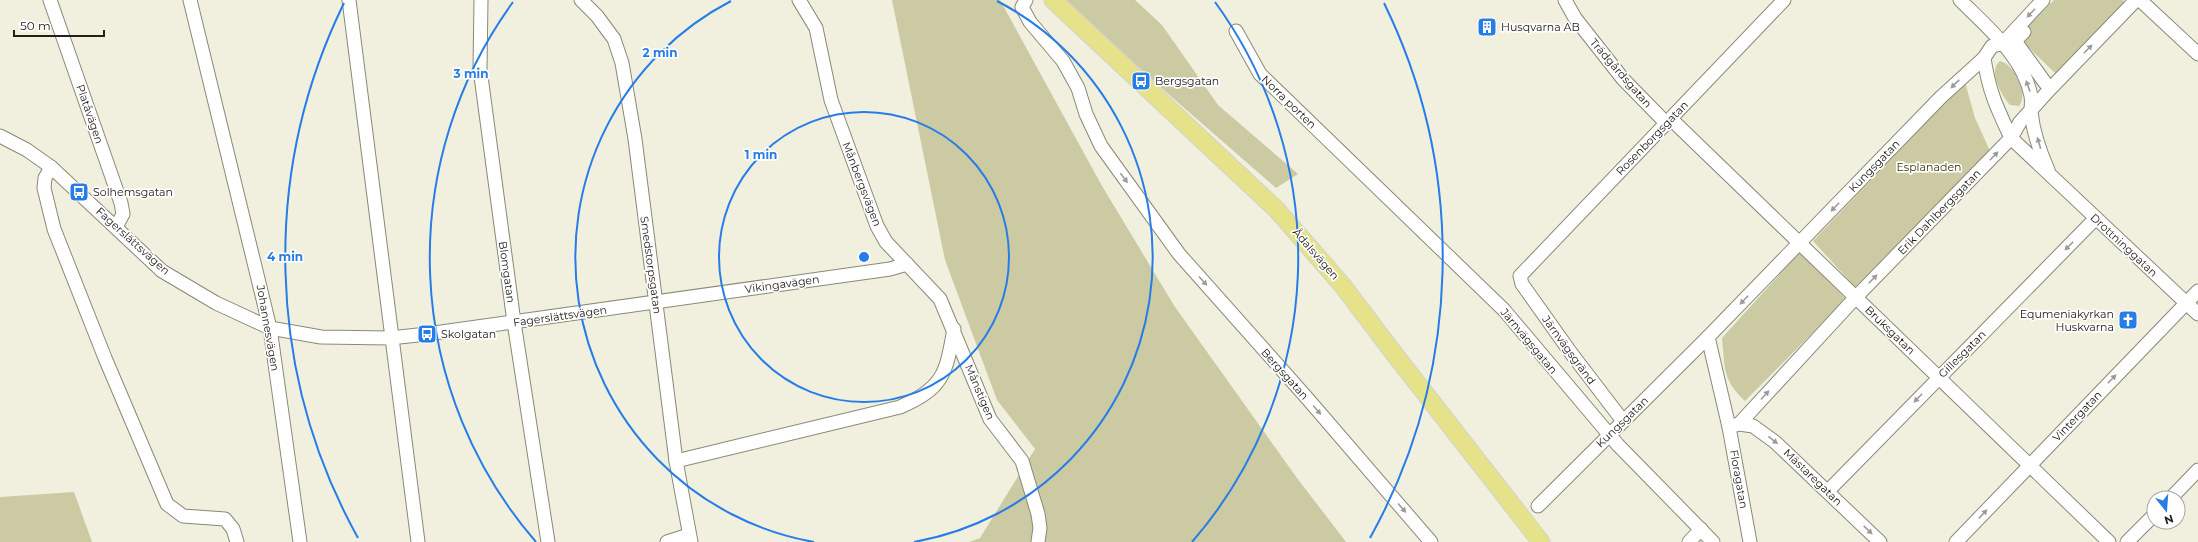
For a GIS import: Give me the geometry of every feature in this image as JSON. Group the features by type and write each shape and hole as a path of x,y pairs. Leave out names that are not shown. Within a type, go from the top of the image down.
{"main road":[{"name":"Ådalsvägen","path":"1053,0 1277,210 1344,286 1392,351 1541,542"}],"street":[{"name":"Platåvägen","path":"50,0 121,203 123,214 116,227"},
{"name":"Johannesvägen","path":"190,0 270,328 300,542"},
{"path":"349,0 390,338 418,542"},
{"name":"Blomgatan","path":"481,0 480,69 514,322 548,542"},
{"name":"Smedstorpsgatan","path":"581,0 597,16 614,39 622,63 635,139 676,461 690,538"},
{"name":"Månbergsvägen","path":"799,0 816,28 831,100 877,226 886,242 922,278 940,299 954,328"},
{"name":"Bergsgatan","path":"1026,0 1022,7 1030,22 1063,61 1078,88 1086,114 1101,146 1179,254 1307,398 1431,542"},
{"name":"Trädgårdsgatan","path":"1565,0 1575,18 1623,79 1669,121"},
{"name":"Rosenborgsgatan","path":"1520,276 1784,0"},
{"name":"Drottninggatan","path":"1960,0 2002,44 2022,72 2032,96 2031,110 2039,145 2050,175"},
{"name":"Kungsgatan","path":"1538,506 1708,337 1941,97 1986,55 1995,44 2002,44 2043,0"},
{"name":"Erik Dahlbergsgatan","path":"1734,425 2011,138 2020,122 2060,77 2136,0"},
{"path":"2140,0 2198,54"},
{"name":"Drottninggatan","path":"1989,29 1986,55 1988,84 1996,110 2003,120 2011,138 2198,314"},
{"name":"Norra porten","path":"1236,31 1260,74 1337,148"},
{"path":"2024,32 2015,41 2046,84"},
{"path":"2003,120 2009,122 2020,122"},
{"name":"Bruksgatan","path":"1669,121 1800,243 2109,542"},
{"name":"Fagerslättsvägen","path":"0,136 27,150 51,167 162,270 216,303 270,328 321,337 390,338 656,302"},
{"name":"Järnvägsgatan","path":"1337,148 1504,310 1558,376 1618,445 1713,542"},
{"path":"51,167 45,178 44,188 54,229 105,358 167,504 183,516 225,519 233,529 237,542"},
{"name":"Gillesgatan","path":"1828,491 2096,218"},
{"name":"Vikingavägen","path":"656,302 890,269 907,264"},
{"name":"Järnvägsgränd","path":"1520,276 1522,284 1570,353 1623,421"},
{"name":"Vintergatan","path":"1956,542 2198,291"},
{"path":"676,461 900,407 910,403 928,393 942,376 948,364 954,328"},
{"name":"Månstigen","path":"954,328 990,419 1022,462 1038,514 1040,528 1038,542"},
{"path":"1708,337 1734,425"},
{"name":"Mästaregatan","path":"1734,425 1753,426 1775,442 1880,542"},
{"name":"Floragatan","path":"1734,425 1750,542"},
{"path":"2179,490 2198,470"},
{"path":"2127,542 2146,523"},
{"path":"1689,542 1701,529"},
{"path":"667,542 690,538"}],"green space":[{"path":"892,0 1000,0 1102,186 1175,307 1297,478 1346,542 969,542 980,538 1035,449 997,400 945,260"},
{"path":"1066,0 1135,0 1162,25 1218,105 1298,174 1276,188 1159,86"},
{"path":"2054,0 2123,0 2125,3 2057,75 2020,39 2025,28"},
{"path":"2000,61 2011,68 2019,80 2022,100 2019,106 2010,105 2003,96 1997,83 1995,71 1996,65"},
{"name":"Esplanaden","path":"1965,82 1975,118 1990,151 1855,287 1813,241"},
{"path":"1800,252 1846,299 1745,401 1728,379 1722,338"},
{"path":"74,492 92,542 0,542 0,497"}],"place":[{"name":"Husqvarna AB","path":"1487,27"},
{"name":"Bergsgatan","path":"1141,81"},
{"name":"Solhemsgatan","path":"79,192"},
{"name":"Equmeniakyrkan Huskvarna","path":"2128,320"},
{"name":"Skolgatan","path":"427,334"}]}
